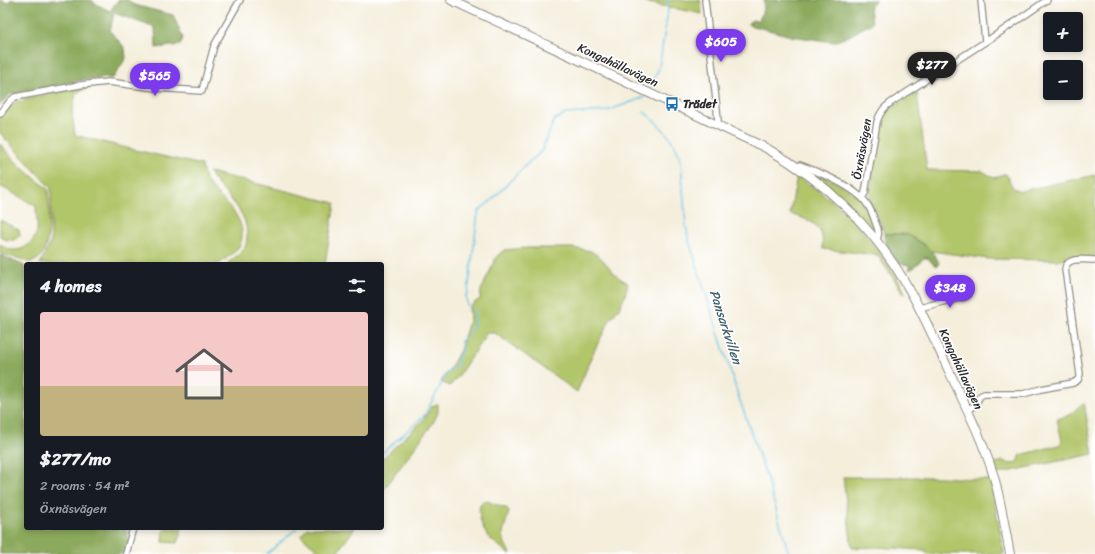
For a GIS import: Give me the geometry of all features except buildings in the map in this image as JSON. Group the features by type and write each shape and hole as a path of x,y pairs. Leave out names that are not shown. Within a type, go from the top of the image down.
{"street":[{"path":"0,114 15,97 80,85 108,82 155,88 202,91 214,46 240,0"},
{"name":"Kongahällavägen","path":"451,0 766,148 797,167 838,200 876,241 900,274 920,308 980,439 993,476 1001,507 1010,554"},
{"path":"705,0 717,109 717,125"},
{"path":"981,0 985,41"},
{"name":"Öxnäsvägen","path":"862,198 865,193 876,122 882,109 1047,0"},
{"name":"Öxnäsvägen","path":"797,167 800,165 830,178 852,190 862,198 879,231 879,237 876,241"},
{"path":"967,410 975,405 980,396 984,394 1023,394 1073,383 1078,380 1080,374 1065,266 1072,260 1095,260"},
{"path":"920,308 968,295"},
{"path":"126,554 132,530"}],"green space":[{"path":"0,0 8,3 10,0 92,0 94,3 110,11 118,0 128,0 134,5 173,15 183,38 180,45 156,48 155,28 114,13 110,31 125,48 126,58 113,78 83,80 11,94 0,105"},
{"path":"634,0 700,0 702,14"},
{"path":"764,0 876,0 870,6 872,23 847,37 834,42 791,36 750,26 749,22 753,20 759,21 764,6"},
{"path":"92,86 76,93 72,113 75,135 202,165 208,183 230,207 239,220 242,237 240,245 233,253 222,262 41,262 51,241 51,188 0,133 0,118 12,103 76,87"},
{"path":"917,93 927,170 982,171 994,178 1006,174 1013,188 1020,191 1095,175 1095,258 1061,260 989,259 931,251 907,234 884,234 882,225 869,201 881,119 887,110"},
{"path":"0,144 20,166 48,189 49,231 47,242 44,252 38,259 30,262 0,253 0,244 8,249 18,250 30,243 37,231 37,225 36,206 0,186"},
{"path":"807,169 842,186 864,203 872,216 877,232 875,235"},
{"path":"209,172 335,203 325,262 229,262 245,247 247,242 246,225 243,216"},
{"path":"797,176 832,201 855,222 875,246 900,282 905,295 877,255 823,249 822,236 817,227 809,221 790,214"},
{"path":"0,220 19,230 20,235 14,240 6,240 0,236"},
{"path":"884,234 907,234 926,246 935,255 939,263 937,266 928,258 924,258 916,266 909,270 909,265 898,263 886,244"},
{"path":"527,248 573,248 591,251 601,258 619,278 628,283 625,296 619,308 610,320 594,351 577,392 495,333 487,333 450,386 441,382 460,350 470,318 469,307 480,299 481,290 497,256 504,250"},
{"path":"0,255 24,266 24,530 126,530 129,541 123,554 0,554"},
{"path":"1084,403 1093,454 997,474 993,464 1003,461 1010,464 1017,462 1021,455 1059,445 1062,441 1057,419 1070,415"},
{"path":"438,404 438,413 433,423 384,489 384,457 424,419 432,406"},
{"path":"843,477 940,477 990,480 1004,554 927,554 925,550 875,547 852,548"},
{"path":"483,501 487,501 508,509 509,512 503,537 504,542 511,554 508,554 487,536 479,515 480,505"},
{"path":"164,530 181,530 178,543 163,542"},
{"path":"306,530 354,530 336,554 323,554 301,536"}],"waterway":[{"path":"650,88 659,68 668,10 668,0"},
{"path":"384,451 424,416 446,375 450,370 456,367 462,350 461,342 473,328 476,312 467,305 466,295 468,292 479,211 542,150 554,120 566,114 607,111 645,97"},
{"name":"Pansarkvillen","path":"644,112 667,134 679,155 681,163 686,226 689,241 738,395 767,478 789,554"},
{"path":"267,554 295,530"}],"place":[{"name":"Trädet","path":"672,104"}]}
